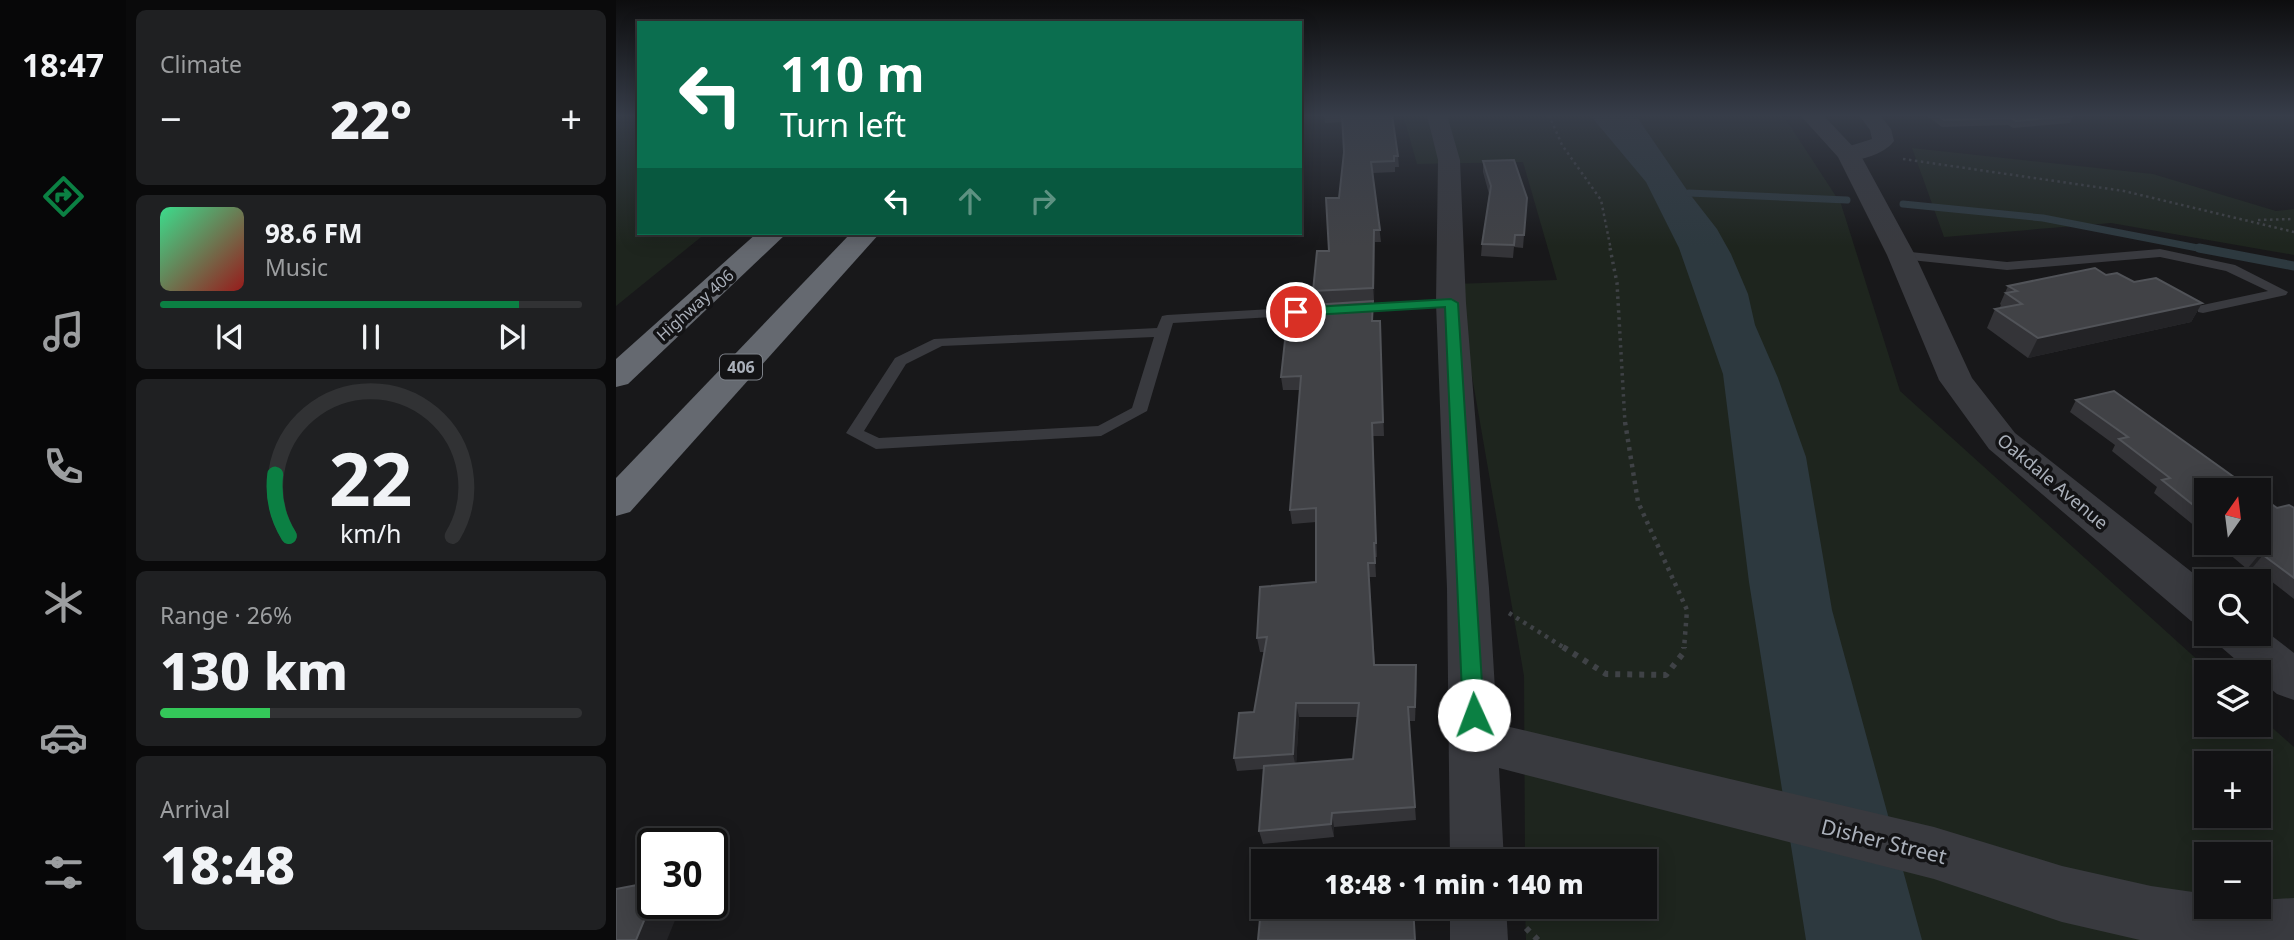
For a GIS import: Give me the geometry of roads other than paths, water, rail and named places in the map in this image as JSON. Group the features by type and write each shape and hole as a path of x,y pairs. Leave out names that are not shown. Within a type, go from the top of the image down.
{"highway":[{"name":"Highway 406","path":"616,377 772,235"},
{"name":"406","path":"616,502 864,235"}],"street":[{"path":"1449,159 1451,303 1468,589 1477,849"},
{"name":"Oakdale Avenue","path":"1848,159 1901,255 1956,380 2002,441 2194,598"},
{"path":"1853,165 1860,159"},
{"path":"2252,646 2294,680"},
{"name":"Disher Street","path":"1475,740 1934,853 2062,894 2151,914 2249,929 2294,927"},
{"path":"1478,919 1479,940"}],"lane":[{"path":"1901,255 2007,266 2160,253 2230,268 2281,292 2203,309"},
{"path":"1162,332 939,342 900,361 854,432 876,444 1101,431 1139,411 1167,319 1451,303"}],"waterway":[{"path":"1689,193 1847,200"},
{"path":"1903,204 2043,218 2208,250"},
{"path":"2199,248 2294,266"}]}
